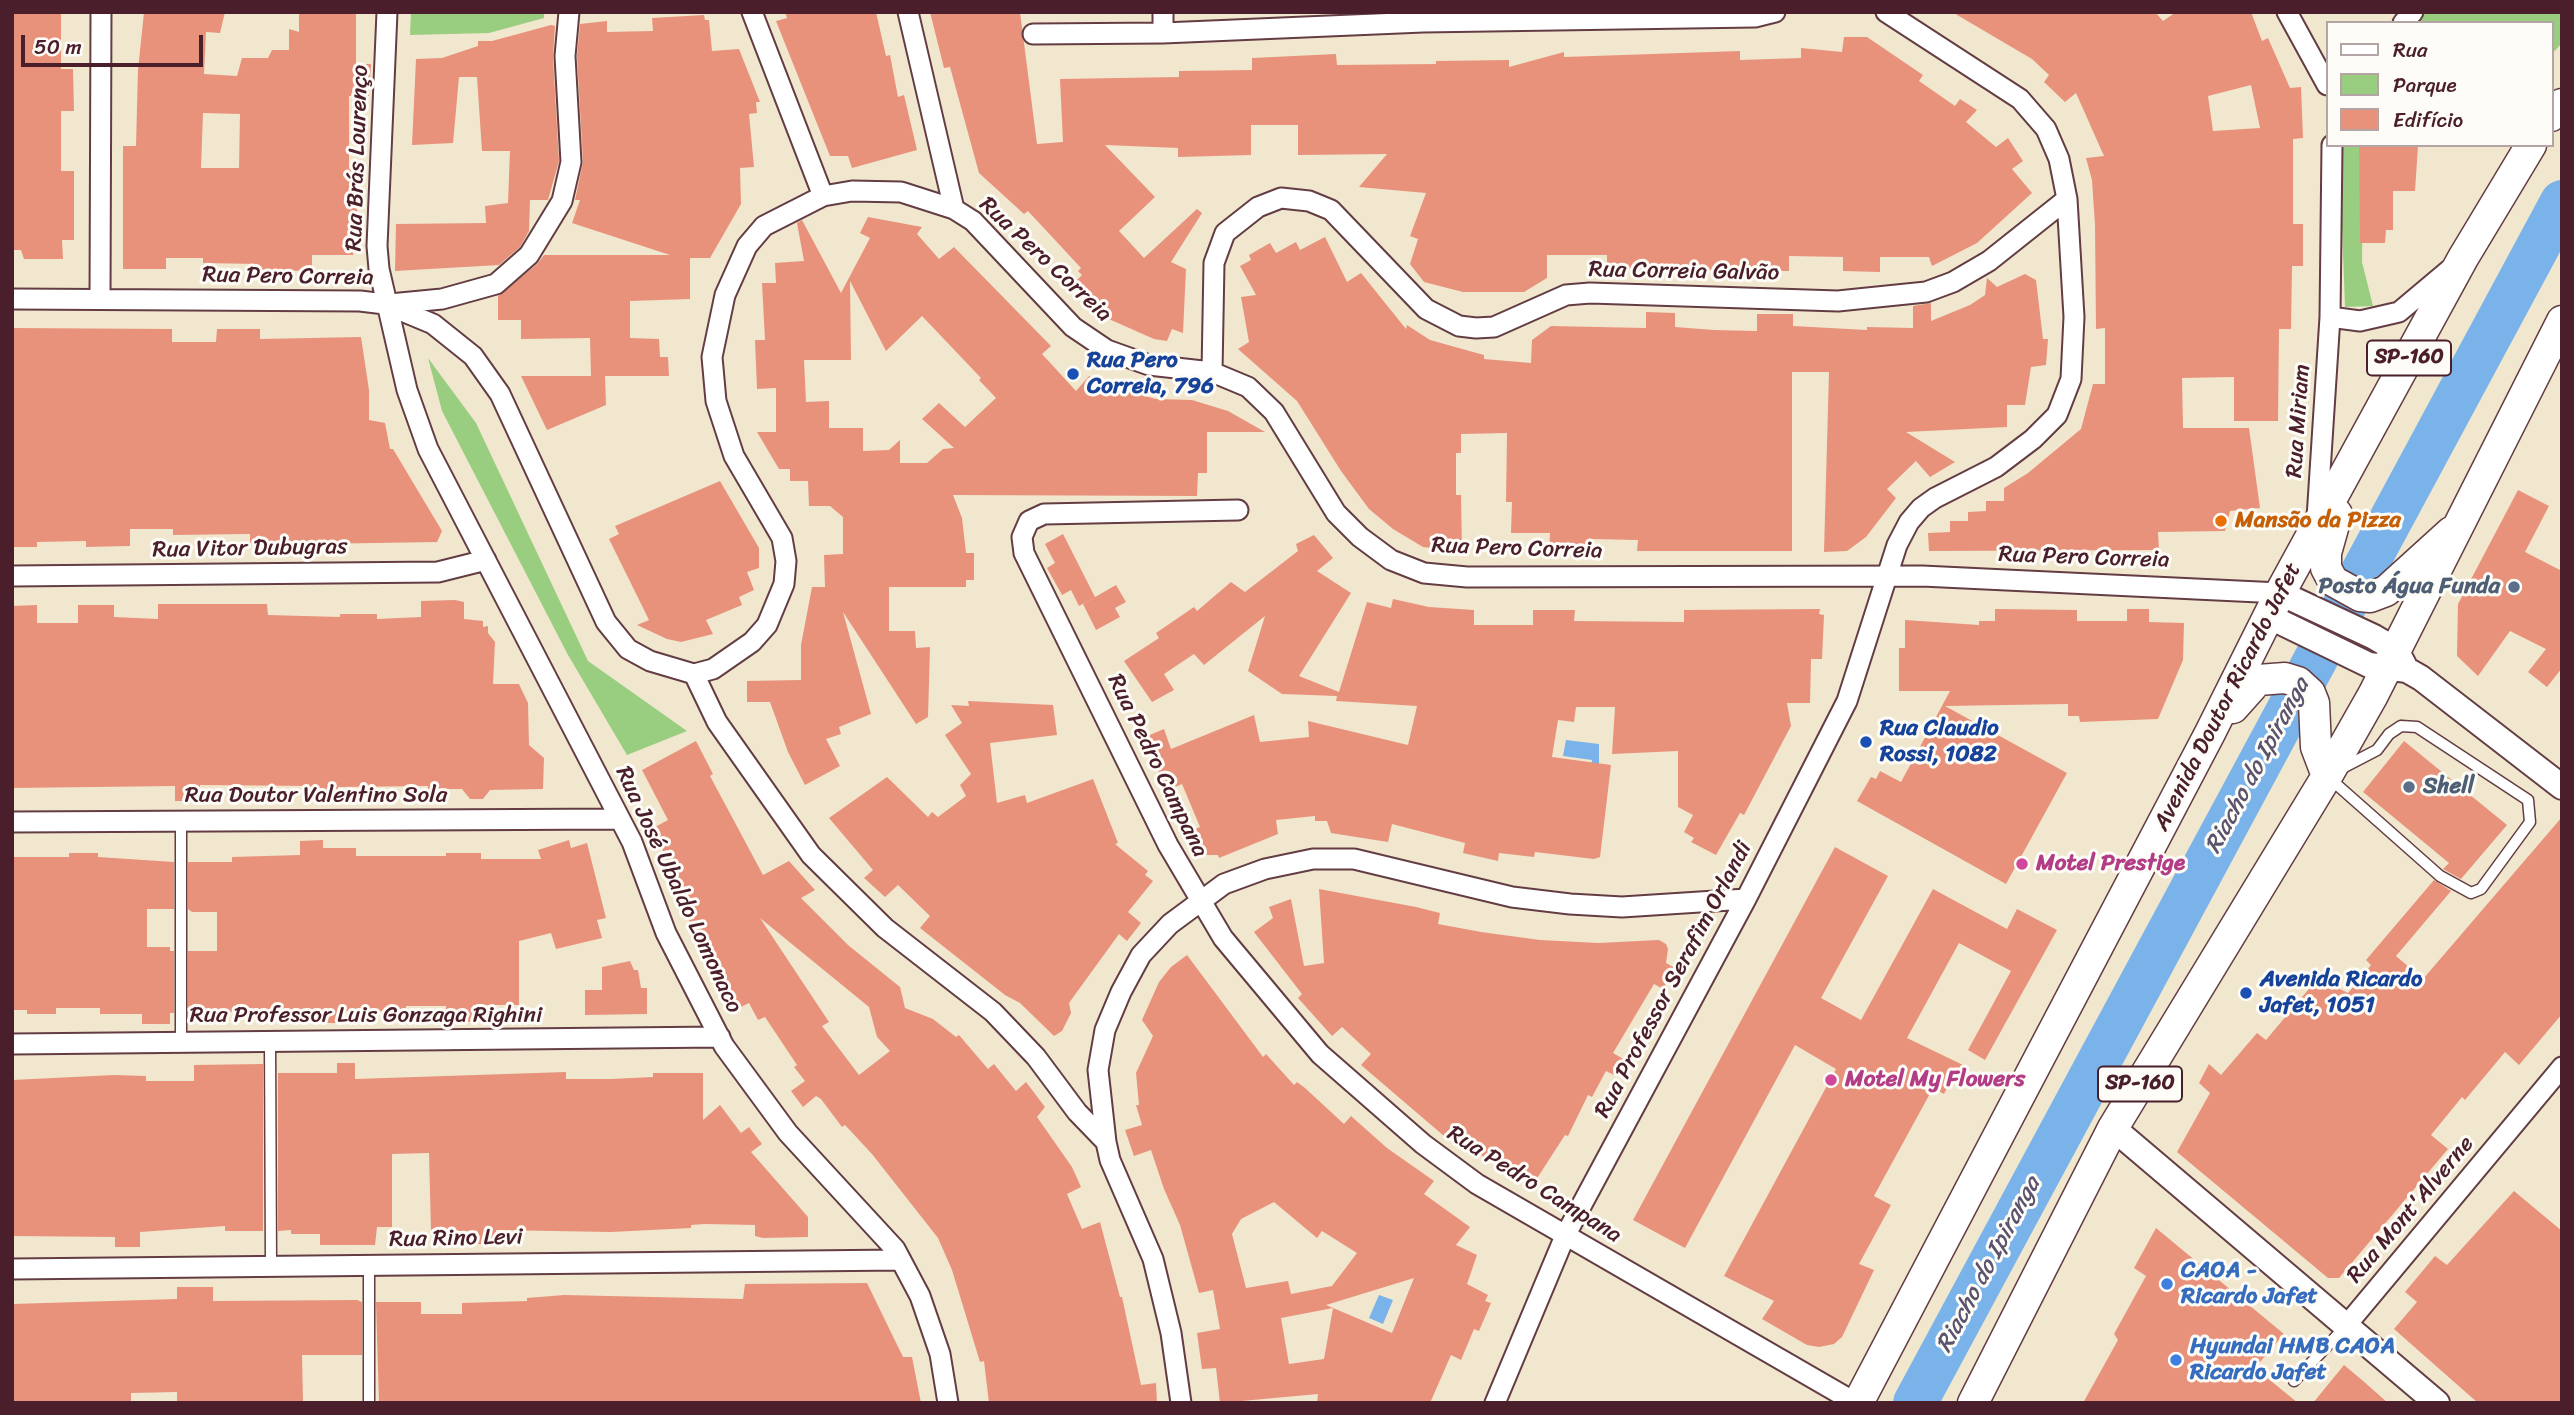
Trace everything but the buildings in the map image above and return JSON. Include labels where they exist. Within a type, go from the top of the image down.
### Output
[{"type":"main road","points":[[2463,258],[2530,147]]},
{"type":"main road","name":"Avenida Doutor Ricardo Jafet","points":[[1857,1403],[2210,733],[2278,607],[2321,541],[2356,457],[2463,258]]},
{"type":"main road","name":"SP-160","points":[[1973,1403],[2113,1128],[2327,776],[2387,658],[2462,521],[2562,321]]},
{"type":"main road","points":[[2321,541],[2326,568],[2333,581],[2345,591],[2370,597],[2394,584],[2462,521]]},
{"type":"main road","points":[[2210,733],[2258,680],[2285,677],[2298,682],[2310,693],[2316,747],[2327,776]]},
{"type":"street","points":[[100,299],[101,12]]},
{"type":"street","name":"Rua Brás Lourenço","points":[[387,12],[377,246],[385,304],[407,390],[424,439],[486,560]]},
{"type":"street","points":[[385,304],[442,299],[496,284],[529,255],[562,201],[569,179],[565,55],[569,12]]},
{"type":"street","points":[[752,12],[822,196]]},
{"type":"street","points":[[908,12],[954,209]]},
{"type":"street","points":[[1163,12],[1163,33]]},
{"type":"street","points":[[1033,34],[1163,33],[1423,17],[1755,17],[1775,12]]},
{"type":"street","name":"Rua Professor Serafim Orlandi","points":[[1495,1403],[1565,1236],[1746,899],[1847,701],[1897,545],[1921,508],[1996,467],[2034,439],[2057,415],[2071,379],[2074,317],[2067,199],[2059,159],[2046,129],[2020,99],[1886,12]]},
{"type":"street","points":[[2287,12],[2326,83]]},
{"type":"street","name":"Rua Miriam","points":[[2321,541],[2330,317],[2332,147]]},
{"type":"street","name":"Rua Pero Correia","points":[[12,299],[360,301],[385,304],[433,324],[472,356],[500,394],[606,622],[628,649],[650,661],[694,674],[713,669],[752,642],[767,625],[784,584],[786,561],[782,538],[734,456],[716,401],[712,357],[718,320],[747,246],[764,226],[822,196],[852,191],[901,192],[954,209],[991,237],[1073,327],[1107,350],[1149,365],[1212,372],[1248,387],[1274,412],[1336,513],[1360,537],[1391,560],[1424,573],[1467,577],[1888,576],[2175,586],[2231,591],[2278,607]]},
{"type":"street","name":"Rua Correia Galvão","points":[[1212,372],[1214,263],[1225,233],[1258,207],[1281,198],[1309,201],[1331,210],[1426,309],[1459,326],[1476,328],[1494,327],[1566,295],[1578,293],[1838,301],[1926,292],[1953,282],[1989,261],[2067,199]]},
{"type":"street","points":[[2330,317],[2360,321],[2399,312],[2463,258]]},
{"type":"street","name":"Rua Pedro Campana","points":[[1238,510],[1044,514],[1029,522],[1021,537],[1024,553],[1168,845],[1199,902],[1272,1001],[1320,1054],[1423,1144],[1477,1184],[1857,1403]]},
{"type":"street","name":"Rua Vitor Dubugras","points":[[12,576],[438,572],[486,560]]},
{"type":"street","name":"Rua José Ubaldo Lomonaco","points":[[486,560],[632,842],[666,933],[720,1037],[788,1133],[855,1202],[895,1249],[920,1296],[940,1354],[947,1403]]},
{"type":"street","points":[[2278,607],[2387,658],[2421,677],[2562,787]]},
{"type":"street","points":[[694,674],[718,722],[811,855],[885,928],[993,1012],[1036,1057],[1077,1112],[1106,1142]]},
{"type":"street","name":"Rua Doutor Valentino Sola","points":[[12,822],[620,819]]},
{"type":"street","points":[[1181,1403],[1171,1333],[1153,1259],[1110,1160],[1098,1070],[1105,1030],[1141,955],[1170,924],[1224,884],[1265,869],[1313,859],[1354,859],[1512,897],[1570,904],[1622,907],[1746,899]]},
{"type":"street","name":"Rua Professor Luis Gonzaga Righini","points":[[12,1044],[720,1037]]},
{"type":"street","name":"Rua Mont'Alverne","points":[[2345,1327],[2562,1067]]},
{"type":"street","points":[[2113,1128],[2437,1403]]},
{"type":"street","name":"Rua Rino Levi","points":[[12,1269],[901,1260]]},
{"type":"lane","points":[[2401,726],[2417,727],[2528,800],[2530,822],[2481,889],[2471,893],[2440,876],[2327,776],[2377,750],[2389,734],[2401,726]]},
{"type":"lane","points":[[181,821],[181,1042]]},
{"type":"lane","points":[[270,1041],[271,1265]]},
{"type":"lane","points":[[369,1264],[369,1403]]},
{"type":"lane","name":"Rua Mont'Alverne","points":[[2294,1381],[2345,1327]]},
{"type":"green space","points":[[411,12],[544,12],[544,18],[489,33],[410,35]]},
{"type":"green space","points":[[2426,12],[2562,12],[2562,43],[2553,53],[2553,21],[2417,21]]},
{"type":"green space","points":[[2339,147],[2363,147],[2362,262],[2373,306],[2345,307]]},
{"type":"green space","points":[[428,358],[476,423],[588,661],[687,731],[627,755],[568,655],[442,411]]},
{"type":"water","points":[[1566,740],[1599,744],[1599,768],[1591,768],[1592,760],[1563,756]]},
{"type":"water","points":[[1379,1295],[1393,1300],[1383,1324],[1369,1318]]},
{"type":"waterway","name":"Riacho do Ipiranga","points":[[1915,1403],[2562,202]]},
{"type":"place","name":"Rua Pero Correia, 796","points":[[1073,374]]},
{"type":"place","name":"Mansão da Pizza","points":[[2221,521]]},
{"type":"place","name":"Posto Água Funda","points":[[2514,587]]},
{"type":"place","name":"Rua Claudio Rossi, 1082","points":[[1866,742]]},
{"type":"place","name":"Shell","points":[[2409,787]]},
{"type":"place","name":"Motel Prestige","points":[[2022,864]]},
{"type":"place","name":"Avenida Ricardo Jafet, 1051","points":[[2246,993]]},
{"type":"place","name":"Motel My Flowers","points":[[1831,1080]]},
{"type":"place","name":"CAOA - Ricardo Jafet","points":[[2167,1284]]},
{"type":"place","name":"Hyundai HMB CAOA Ricardo Jafet","points":[[2176,1360]]}]
